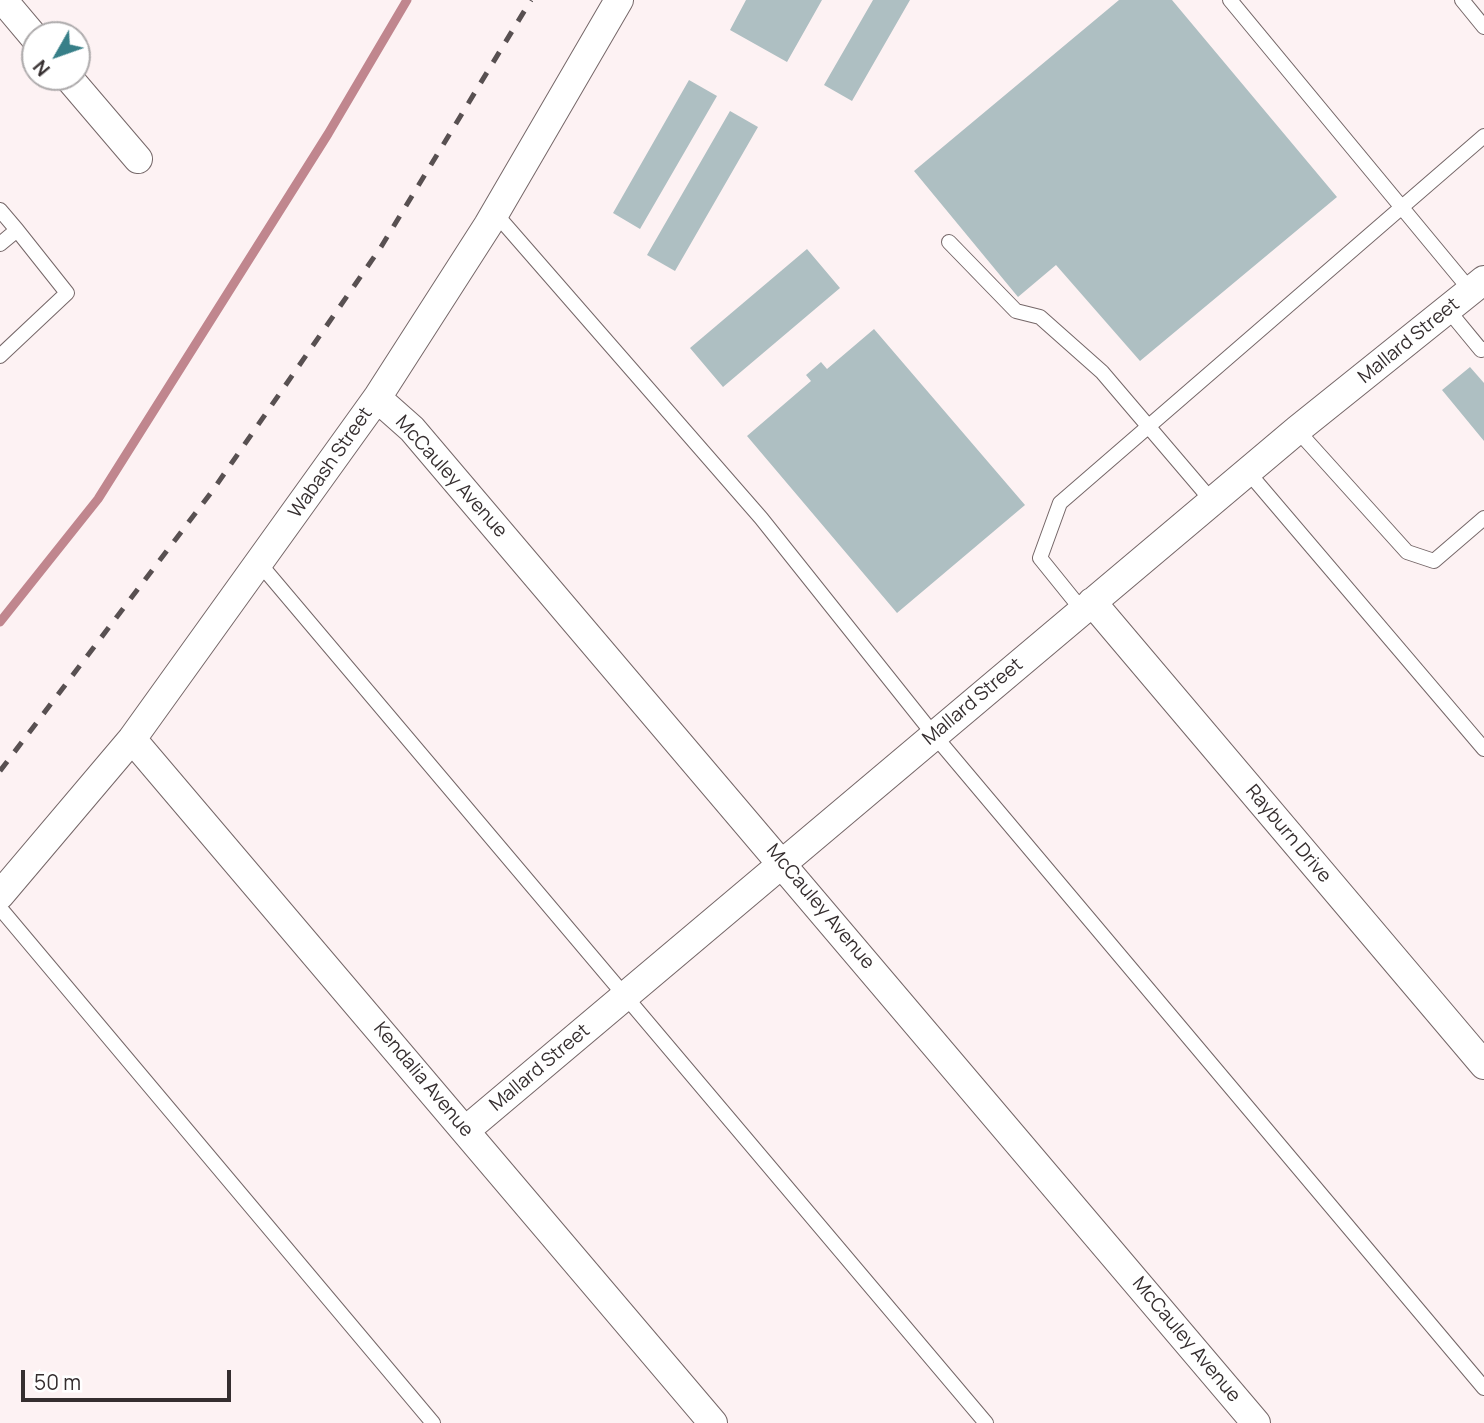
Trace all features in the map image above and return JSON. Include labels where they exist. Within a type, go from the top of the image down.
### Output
[{"type":"street","points":[[3,0],[21,21]]},
{"type":"street","name":"Wabash Street","points":[[0,895],[132,739],[377,398],[495,213],[619,0]]},
{"type":"street","points":[[80,91],[138,159]]},
{"type":"street","name":"Mallard Street","points":[[466,1130],[1297,430],[1478,285]]},
{"type":"street","name":"McCauley Avenue","points":[[377,398],[412,429],[1256,1423]]},
{"type":"street","name":"Rayburn Drive","points":[[1087,606],[1484,1065]]},
{"type":"street","name":"Kendalia Avenue","points":[[132,739],[713,1423]]},
{"type":"lane","points":[[1230,0],[1401,206],[1478,285]]},
{"type":"lane","points":[[1462,0],[1484,27]]},
{"type":"lane","points":[[1087,606],[1040,558],[1060,503],[1484,136]]},
{"type":"lane","points":[[0,210],[67,293],[0,356]]},
{"type":"lane","points":[[495,213],[761,518],[934,735],[1484,1388]]},
{"type":"lane","points":[[0,244],[17,230]]},
{"type":"lane","points":[[948,242],[1016,311],[1040,317],[1102,372],[1212,501]]},
{"type":"lane","points":[[1448,310],[1481,350],[1484,349]]},
{"type":"lane","points":[[1297,430],[1407,552],[1434,561],[1484,518]]},
{"type":"lane","points":[[1248,472],[1484,749]]},
{"type":"lane","points":[[260,564],[986,1423]]},
{"type":"lane","points":[[0,908],[433,1423]]},
{"type":"building","points":[[746,0],[822,0],[787,62],[730,30]]},
{"type":"building","points":[[873,0],[910,0],[852,101],[824,85]]},
{"type":"building","points":[[1119,0],[1172,0],[1337,197],[1140,361],[1056,265],[1018,297],[914,171]]},
{"type":"building","points":[[689,80],[717,96],[640,229],[613,213]]},
{"type":"building","points":[[730,111],[758,127],[675,271],[647,255]]},
{"type":"building","points":[[807,249],[840,288],[723,387],[690,348]]},
{"type":"building","points":[[874,329],[1025,505],[897,613],[747,436],[811,381],[806,375],[821,362],[827,369]]},
{"type":"building","points":[[1470,367],[1484,383],[1484,441],[1442,390]]},
{"type":"waterway","points":[[0,622],[98,499],[328,134],[407,0]]},
{"type":"railway","points":[[0,771],[213,490],[381,247],[531,0]]}]
